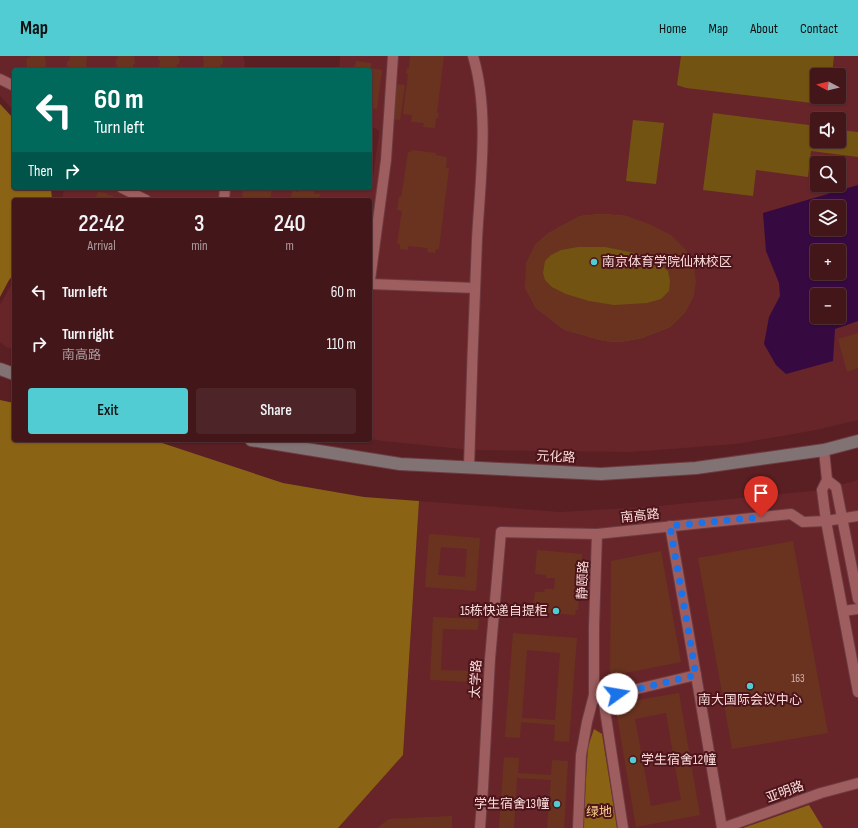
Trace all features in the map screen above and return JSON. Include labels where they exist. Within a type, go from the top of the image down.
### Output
[{"type":"street","points":[[372,265],[386,160],[393,56]]},
{"type":"street","points":[[469,467],[482,132],[480,86],[473,56]]},
{"type":"street","points":[[0,79],[12,85]]},
{"type":"street","points":[[126,190],[142,198]]},
{"type":"street","points":[[372,284],[475,288]]},
{"type":"street","points":[[0,369],[12,373]]},
{"type":"street","name":"元化路","points":[[263,442],[400,464],[601,474],[696,468],[824,450],[858,441]]},
{"type":"street","points":[[824,450],[827,480],[822,490],[826,521],[858,692]]},
{"type":"street","points":[[827,480],[836,487],[858,599]]},
{"type":"street","name":"南高路","points":[[501,532],[597,534],[791,514],[803,522],[826,521]]},
{"type":"street","points":[[826,521],[858,516]]},
{"type":"street","points":[[670,526],[722,828]]},
{"type":"street","name":"太学路","points":[[480,828],[484,788],[490,659],[501,532]]},
{"type":"street","name":"静颐路","points":[[597,534],[594,627],[598,696]]},
{"type":"street","points":[[843,611],[858,609]]},
{"type":"street","points":[[598,696],[696,675]]},
{"type":"street","points":[[578,828],[582,756],[587,722],[598,696]]},
{"type":"street","points":[[598,696],[623,828]]},
{"type":"street","name":"亚明路","points":[[722,828],[820,793],[858,784]]},
{"type":"shaded area","points":[[0,56],[243,56],[245,63],[244,68],[12,68],[12,109],[0,96]]},
{"type":"shaded area","name":"南京体育学院仙林校区","points":[[340,56],[858,56],[858,420],[816,430],[736,444],[631,452],[471,450],[372,439],[372,198],[62,198],[64,190],[372,190],[379,131],[372,127],[372,68],[339,68]]},
{"type":"shaded area","points":[[681,56],[834,56],[833,68],[810,68],[810,103],[686,88],[677,85]]},
{"type":"shaded area","points":[[713,113],[810,125],[810,148],[846,148],[846,131],[858,132],[858,157],[811,151],[808,177],[756,170],[753,196],[703,190]]},
{"type":"shaded area","points":[[633,120],[664,123],[656,184],[626,181]]},
{"type":"shaded area","points":[[858,185],[858,321],[835,329],[833,361],[786,374],[776,365],[764,344],[769,317],[780,296],[779,283],[766,251],[763,213],[834,192],[846,192],[846,189]]},
{"type":"shaded area","points":[[602,214],[627,216],[694,295],[685,312],[670,327],[642,338],[620,342],[604,341],[565,330],[536,308],[525,287],[535,245],[549,233],[580,216]]},
{"type":"shaded area","points":[[12,284],[12,348],[6,347],[0,342],[0,305]]},
{"type":"shaded area","points":[[858,480],[858,828],[338,828],[403,755],[419,501],[560,512],[647,507],[822,490]]},
{"type":"green space","points":[[0,104],[12,117],[12,190],[51,190],[52,198],[12,198],[12,276],[0,297]]},
{"type":"green space","points":[[0,400],[12,403],[12,442],[159,442],[283,483],[364,497],[419,501],[403,755],[338,828],[0,828]]},
{"type":"green space","name":"绿地","points":[[594,729],[602,734],[617,828],[583,828],[588,747]]},
{"type":"green space","points":[[809,805],[823,828],[743,828]]},
{"type":"building","points":[[30,56],[45,56],[46,66],[44,68],[27,68],[26,63],[27,58]]},
{"type":"building","points":[[70,56],[87,56],[86,68],[70,68],[67,66],[67,61],[69,61]]},
{"type":"building","points":[[134,56],[135,64],[133,64],[133,68],[116,68],[117,57]]},
{"type":"building","points":[[159,56],[178,56],[178,58],[180,58],[176,68],[159,68],[160,60],[158,60]]},
{"type":"building","points":[[203,56],[222,56],[221,58],[223,58],[223,64],[221,64],[220,68],[203,68]]},
{"type":"building","points":[[410,56],[444,56],[437,113],[439,113],[438,118],[436,118],[435,128],[423,127],[424,123],[411,122],[412,115],[403,114],[408,74],[406,73],[407,68],[409,68]]},
{"type":"building","points":[[356,61],[371,63],[371,68],[354,68]]},
{"type":"building","points":[[372,68],[382,70],[377,109],[372,108]]},
{"type":"building","points":[[396,84],[405,85],[400,120],[392,119]]},
{"type":"building","points":[[412,150],[436,153],[436,155],[447,157],[446,168],[449,168],[439,249],[436,249],[435,253],[427,252],[428,248],[408,246],[408,250],[400,249],[400,244],[397,244],[402,211],[397,210],[399,197],[401,197],[408,152],[411,152]]},
{"type":"building","points":[[243,190],[272,190],[270,198],[242,198]]},
{"type":"building","points":[[292,190],[298,192],[298,190],[315,190],[314,194],[320,194],[319,198],[291,198]]},
{"type":"building","points":[[98,192],[107,193],[107,195],[113,196],[113,198],[96,198]]},
{"type":"building","points":[[602,214],[627,216],[649,224],[671,235],[685,249],[694,265],[696,282],[694,295],[685,312],[670,327],[642,338],[620,342],[604,341],[565,330],[536,308],[525,287],[526,263],[535,245],[549,233],[580,216]],"holes":[[[578,247],[605,247],[635,253],[658,263],[668,271],[670,281],[669,291],[661,299],[647,303],[614,305],[589,301],[566,294],[552,287],[545,280],[543,273],[545,261],[551,255],[561,250]]]},
{"type":"building","points":[[858,333],[858,368],[847,372],[838,339]]},
{"type":"building","points":[[429,534],[480,538],[476,591],[425,587]],"holes":[[[441,547],[467,549],[465,577],[438,575]]]},
{"type":"building","name":"南大国际会议中心","points":[[793,541],[828,733],[732,749],[698,558]]},
{"type":"building","points":[[537,550],[582,554],[578,610],[576,610],[575,615],[536,612],[536,607],[533,606],[535,592],[544,592],[545,589],[554,589],[555,578],[546,578],[546,575],[535,574]]},
{"type":"building","points":[[661,551],[681,662],[610,676],[611,561]]},
{"type":"building","points":[[433,617],[479,619],[478,630],[443,629],[441,670],[473,671],[473,682],[430,680]]},
{"type":"building","points":[[513,633],[577,638],[569,742],[554,741],[555,725],[521,722],[520,738],[505,737]],"holes":[[[527,650],[560,653],[555,720],[522,718]]]},
{"type":"building","name":"学生宿舍12幢","points":[[679,693],[700,815],[636,827],[615,704]],"holes":[[[666,713],[681,800],[651,806],[635,719]]]},
{"type":"building","name":"学生宿舍13幢","points":[[504,757],[519,758],[518,773],[551,775],[552,760],[568,761],[564,828],[547,828],[551,780],[517,778],[514,828],[499,828]]},
{"type":"building","points":[[452,816],[452,828],[377,828],[389,819]]},
{"type":"place","name":"南京体育学院仙林校区","points":[[594,262]]},
{"type":"place","name":"15栋快递自提柜","points":[[556,611]]},
{"type":"place","name":"南大国际会议中心","points":[[750,686]]},
{"type":"place","name":"学生宿舍12幢","points":[[633,760]]},
{"type":"place","name":"学生宿舍13幢","points":[[557,804]]},
{"type":"route","points":[[617,694],[696,675],[670,526],[761,517]]}]
